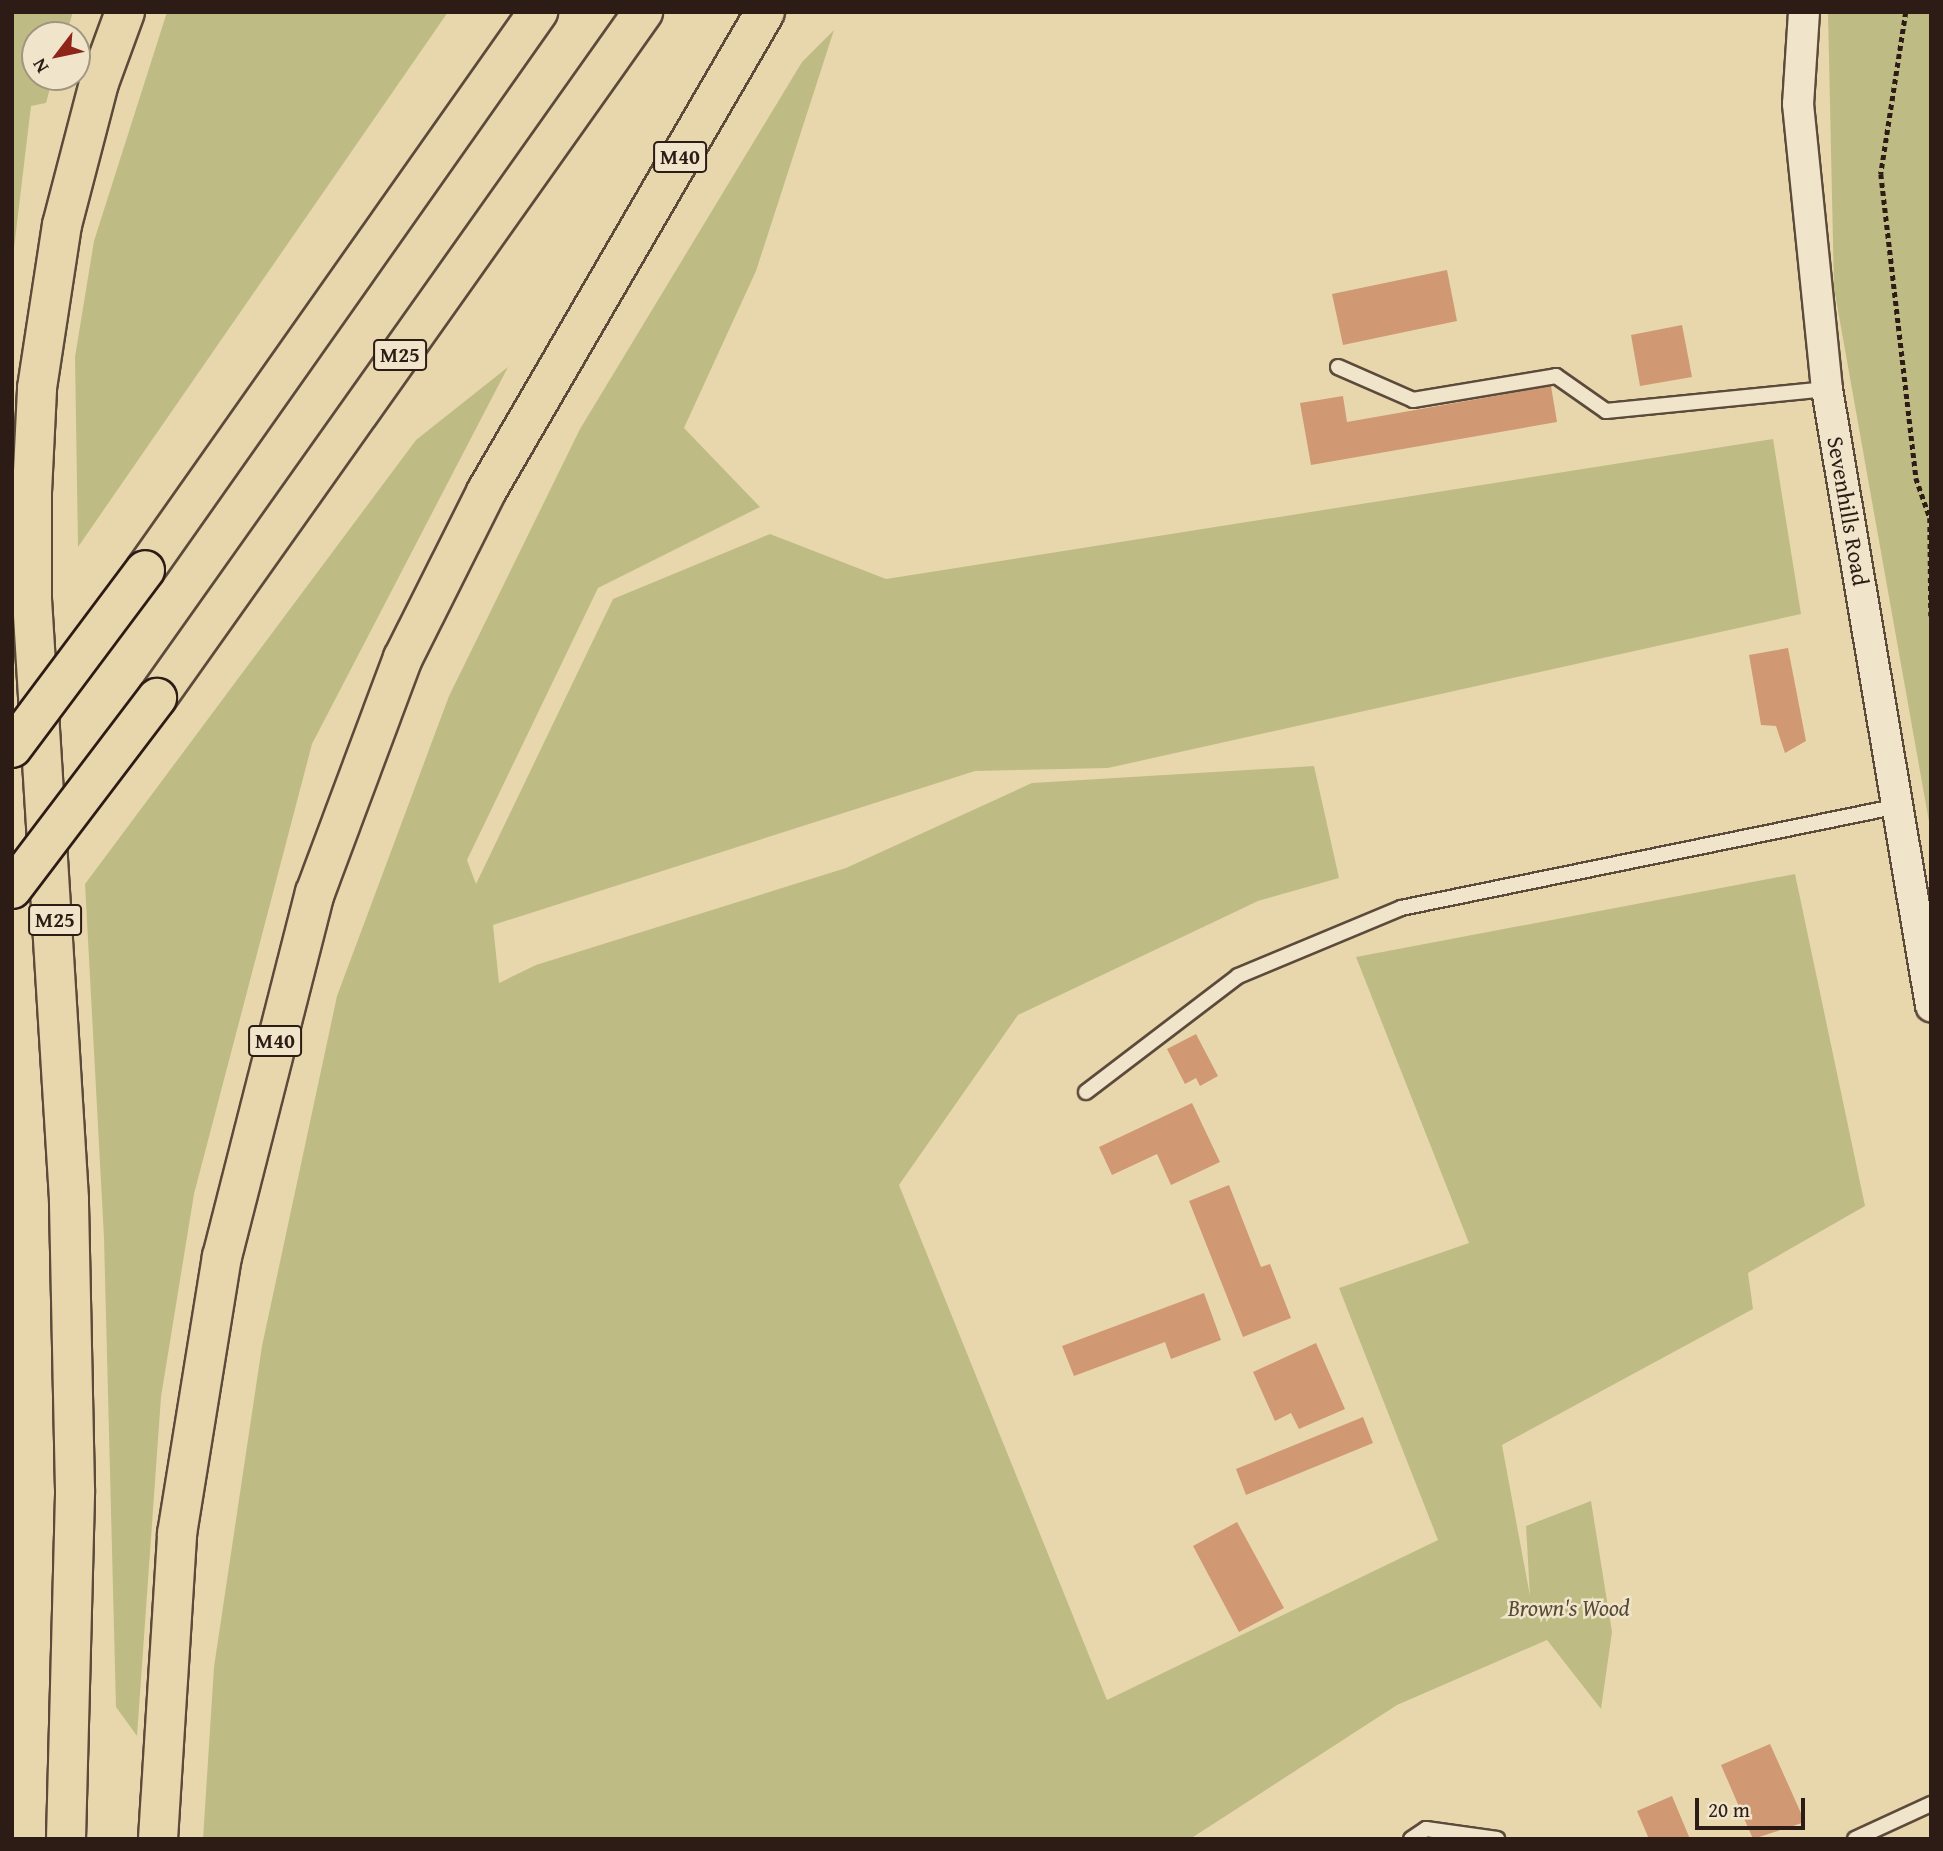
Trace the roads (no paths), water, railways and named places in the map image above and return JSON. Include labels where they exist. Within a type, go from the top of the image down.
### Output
[{"type":"highway","name":"M25","points":[[66,1839],[75,1490],[70,1227],[32,599],[32,479],[37,388],[62,225],[99,83],[125,12]]},
{"type":"highway","points":[[12,748],[145,570],[538,12]]},
{"type":"highway","name":"M25","points":[[12,889],[157,698],[643,12]]},
{"type":"highway","name":"M40","points":[[158,1839],[177,1534],[214,1306],[253,1118],[315,893],[403,658],[486,492],[765,12]]},
{"type":"street","name":"Sevenhills Road","points":[[1804,12],[1798,104],[1827,389],[1900,806],[1931,1006]]},
{"type":"lane","points":[[1338,367],[1413,400],[1556,376],[1606,411],[1827,389]]},
{"type":"lane","points":[[1086,1092],[1238,976],[1401,908],[1900,806]]},
{"type":"lane","points":[[1854,1839],[1931,1804]]},
{"type":"lane","points":[[1411,1839],[1426,1829],[1497,1839]]},
{"type":"park label","name":"Brown's Wood","points":[[1569,1608]]}]
